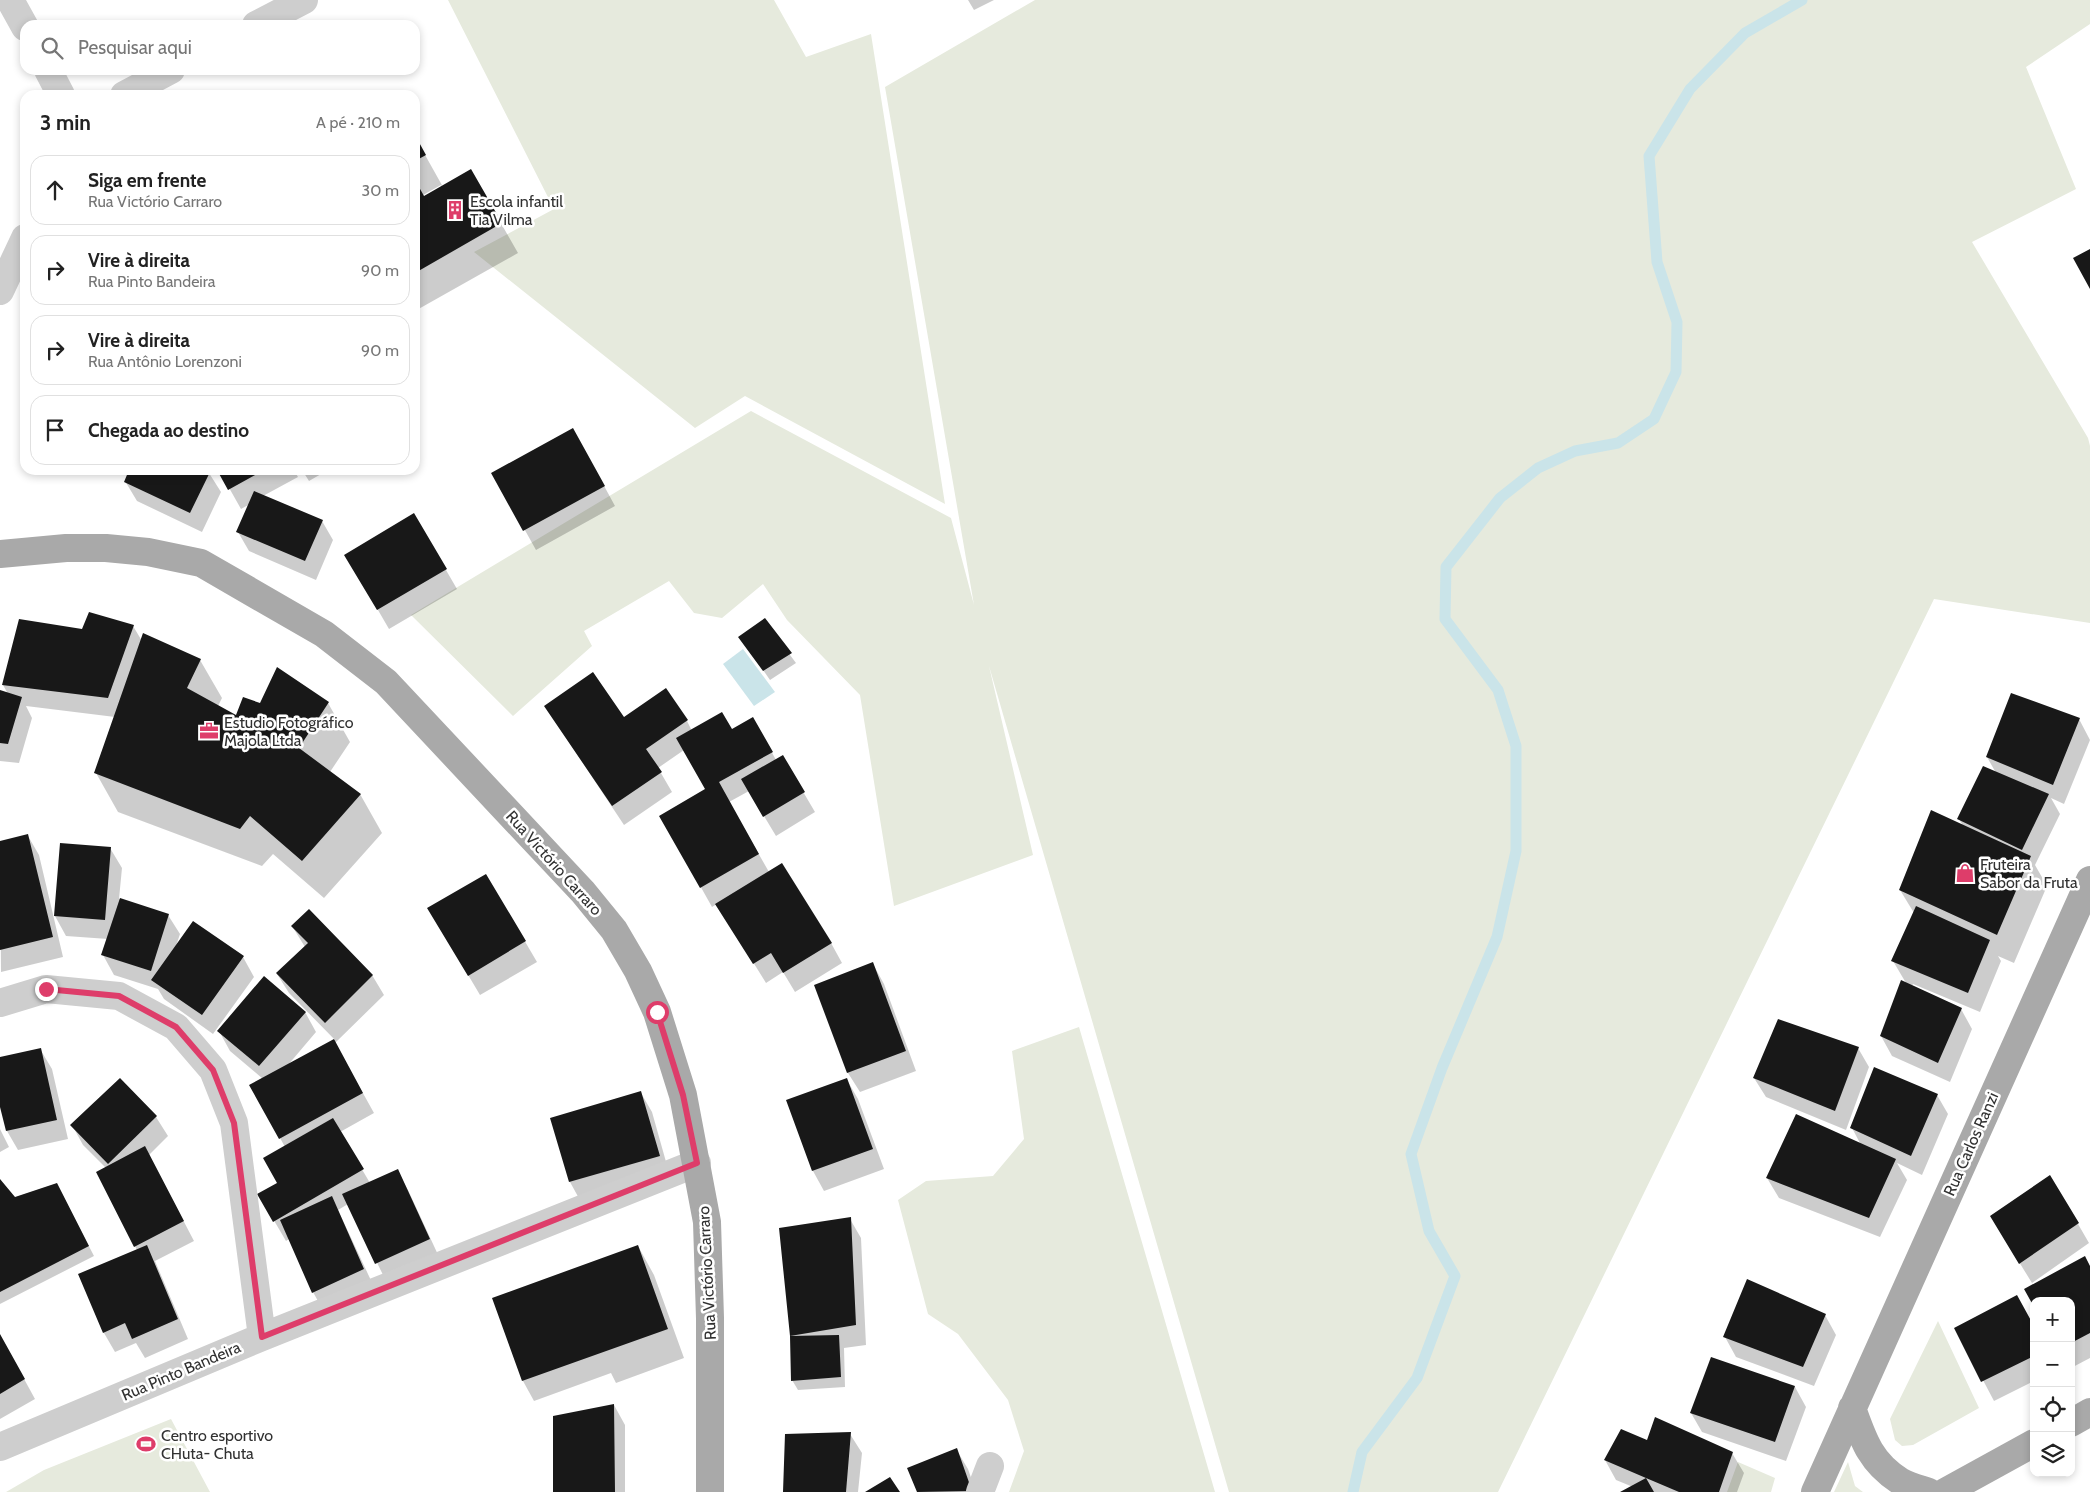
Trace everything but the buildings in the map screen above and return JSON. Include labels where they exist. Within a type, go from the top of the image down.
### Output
[{"type":"main road","name":"Rua Victório Carraro","points":[[0,554],[66,548],[106,548],[148,552],[201,563],[324,634],[386,682],[583,892],[614,930],[638,971],[657,1012],[683,1095],[697,1163],[707,1222],[710,1318],[710,1492]]},
{"type":"main road","name":"Rua Carlos Ranzi","points":[[1815,1492],[2090,880]]},
{"type":"main road","points":[[1852,1408],[1866,1446],[1882,1466],[1901,1482],[1929,1492]]},
{"type":"main road","points":[[2075,1421],[2090,1412]]},
{"type":"main road","points":[[1945,1492],[2030,1445]]},
{"type":"street","points":[[10,0],[21,20]]},
{"type":"street","points":[[266,20],[304,0]]},
{"type":"street","points":[[51,75],[58,90]]},
{"type":"street","points":[[133,90],[162,75]]},
{"type":"street","points":[[0,291],[20,249]]},
{"type":"street","points":[[0,1003],[46,989],[119,996],[176,1027],[213,1070],[234,1123],[262,1337]]},
{"type":"street","name":"Rua Pinto Bandeira","points":[[0,1447],[262,1337],[697,1163]]},
{"type":"street","points":[[980,1492],[990,1466]]},
{"type":"shaded area","points":[[448,0],[774,0],[806,57],[871,34],[945,504],[745,396],[695,428],[474,252],[554,209]]},
{"type":"shaded area","points":[[1035,0],[2090,0],[2090,24],[2026,67],[2076,189],[1972,242],[2088,438],[2090,446],[2090,623],[1934,599],[1498,1492],[1229,1492],[989,666],[1033,855],[894,906],[860,695],[787,620],[763,584],[722,618],[694,613],[669,581],[584,631],[592,646],[513,716],[411,615],[751,411],[951,518],[974,605],[885,87]]},
{"type":"shaded area","points":[[1079,1027],[1215,1492],[1009,1492],[1024,1451],[1008,1400],[958,1334],[928,1314],[898,1200],[926,1181],[993,1176],[1024,1139],[1012,1051]]},
{"type":"shaded area","points":[[1938,1321],[1979,1408],[1913,1445],[1902,1446],[1895,1440],[1890,1419]]},
{"type":"shaded area","name":"Centro esportivo CHuta- Chuta","points":[[171,1419],[210,1492],[6,1492],[44,1470]]},
{"type":"shaded area","points":[[1738,1462],[1775,1478],[1771,1492],[1727,1492]]},
{"type":"shaded area","points":[[1848,1462],[1855,1486],[1863,1492],[1834,1492]]},
{"type":"water","points":[[743,649],[775,692],[754,706],[723,664]]},
{"type":"waterway","points":[[1353,1492],[1362,1452],[1417,1378],[1455,1276],[1429,1231],[1411,1154],[1442,1068],[1497,937],[1516,851],[1516,746],[1498,690],[1445,619],[1446,567],[1500,498],[1538,468],[1575,451],[1618,443],[1654,419],[1676,372],[1677,322],[1657,262],[1649,156],[1690,89],[1745,33],[1802,0]]},
{"type":"place","name":"Escola infantil Tia Vilma","points":[[455,210]]},
{"type":"place","name":"Estudio Fotográfico Majola Ltda","points":[[209,731]]},
{"type":"place","name":"Fruteira Sabor da Fruta","points":[[1965,873]]},
{"type":"place","name":"Centro esportivo CHuta- Chuta","points":[[146,1444]]},
{"type":"route","points":[[46,989],[119,996],[176,1027],[213,1070],[234,1123],[262,1337],[697,1163],[683,1095],[657,1012]]}]
